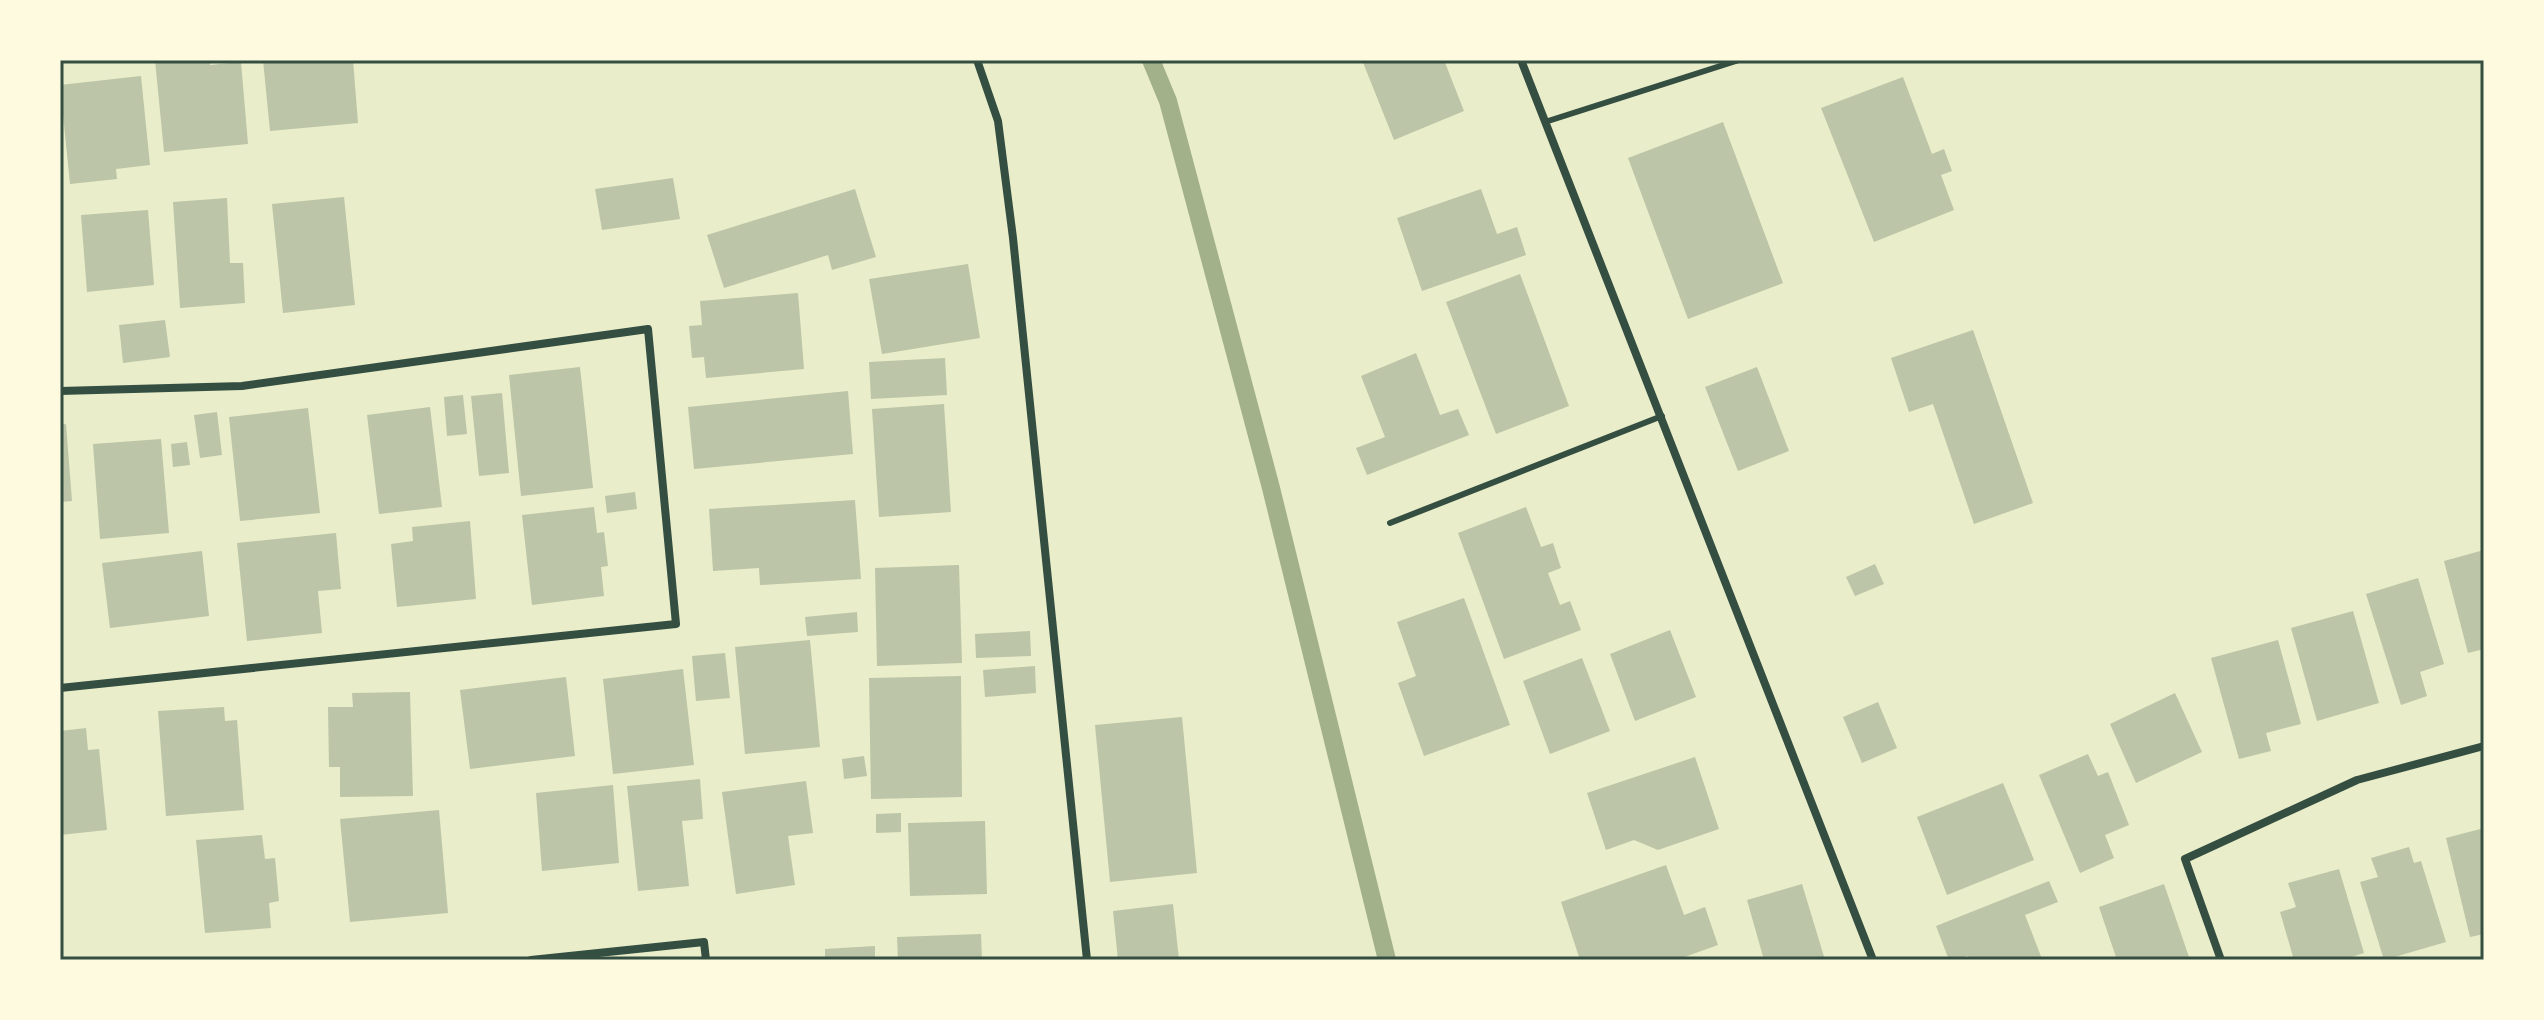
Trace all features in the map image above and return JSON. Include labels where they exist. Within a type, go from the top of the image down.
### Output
[{"type":"street","points":[[977,60],[998,121],[1013,238],[1087,960]]},
{"type":"street","points":[[1521,60],[1873,960]]},
{"type":"street","points":[[60,391],[242,386],[648,329],[676,624],[60,688]]},
{"type":"street","points":[[2221,960],[2185,859],[2357,780],[2484,746]]},
{"type":"street","points":[[531,960],[704,942],[706,960]]},
{"type":"lane","points":[[1545,122],[1739,60]]},
{"type":"lane","points":[[1390,523],[1662,416]]},
{"type":"building","points":[[155,60],[210,60],[210,65],[241,62],[248,144],[164,152]]},
{"type":"building","points":[[263,60],[353,60],[358,123],[270,131]]},
{"type":"building","points":[[1362,60],[1444,60],[1464,111],[1394,140]]},
{"type":"building","points":[[141,76],[150,165],[116,169],[117,179],[70,184],[60,85]]},
{"type":"building","points":[[1903,77],[1932,154],[1944,149],[1952,171],[1941,175],[1954,210],[1874,242],[1821,108]]},
{"type":"building","points":[[1723,122],[1783,283],[1688,319],[1628,158]]},
{"type":"building","points":[[673,178],[680,219],[602,230],[595,189]]},
{"type":"building","points":[[855,189],[876,257],[832,270],[828,255],[724,288],[707,235]]},
{"type":"building","points":[[1481,189],[1497,234],[1517,227],[1526,255],[1422,291],[1397,218]]},
{"type":"building","points":[[344,197],[355,305],[283,313],[272,204]]},
{"type":"building","points":[[227,198],[230,263],[243,263],[245,303],[180,308],[173,202]]},
{"type":"building","points":[[148,210],[154,285],[87,292],[81,215]]},
{"type":"building","points":[[968,264],[980,338],[882,354],[869,279]]},
{"type":"building","points":[[1520,274],[1569,406],[1496,434],[1446,302]]},
{"type":"building","points":[[798,293],[804,369],[706,378],[704,357],[692,358],[689,326],[702,325],[700,301]]},
{"type":"building","points":[[165,320],[170,357],[123,363],[119,325]]},
{"type":"building","points":[[1973,330],[2033,503],[1974,524],[1933,404],[1909,412],[1891,358]]},
{"type":"building","points":[[1416,353],[1440,415],[1458,409],[1469,435],[1367,475],[1356,448],[1385,437],[1361,376]]},
{"type":"building","points":[[945,358],[947,395],[871,399],[869,362]]},
{"type":"building","points":[[580,367],[593,488],[521,496],[509,375]]},
{"type":"building","points":[[1757,367],[1789,451],[1738,471],[1705,387]]},
{"type":"building","points":[[848,391],[853,454],[694,469],[688,407]]},
{"type":"building","points":[[502,393],[509,473],[479,476],[471,396]]},
{"type":"building","points":[[463,395],[467,434],[447,436],[444,397]]},
{"type":"building","points":[[944,404],[951,512],[879,517],[872,409]]},
{"type":"building","points":[[430,407],[442,507],[379,514],[367,415]]},
{"type":"building","points":[[308,408],[320,513],[240,521],[229,417]]},
{"type":"building","points":[[217,412],[222,455],[200,458],[194,415]]},
{"type":"building","points":[[66,424],[72,501],[60,502],[60,425]]},
{"type":"building","points":[[161,439],[169,533],[100,539],[93,444]]},
{"type":"building","points":[[187,442],[190,465],[173,467],[171,444]]},
{"type":"building","points":[[635,492],[637,509],[607,513],[605,496]]},
{"type":"building","points":[[855,500],[861,579],[760,585],[759,568],[713,571],[709,509]]},
{"type":"building","points":[[594,507],[597,533],[604,532],[608,566],[601,567],[604,596],[532,605],[522,515]]},
{"type":"building","points":[[1526,507],[1541,547],[1553,543],[1561,568],[1548,573],[1560,605],[1570,601],[1581,630],[1504,659],[1458,533]]},
{"type":"building","points":[[470,521],[476,599],[397,607],[391,544],[413,541],[412,527]]},
{"type":"building","points":[[336,533],[341,589],[318,591],[322,633],[247,641],[237,543]]},
{"type":"building","points":[[2484,550],[2484,649],[2468,653],[2444,561]]},
{"type":"building","points":[[202,551],[209,616],[110,628],[102,563]]},
{"type":"building","points":[[1875,564],[1884,584],[1855,596],[1846,577]]},
{"type":"building","points":[[959,565],[962,663],[877,666],[875,568]]},
{"type":"building","points":[[2418,578],[2444,664],[2420,672],[2427,696],[2401,705],[2366,594]]},
{"type":"building","points":[[1464,598],[1510,725],[1424,756],[1398,683],[1416,676],[1397,622]]},
{"type":"building","points":[[2353,611],[2379,703],[2317,721],[2291,628]]},
{"type":"building","points":[[857,612],[858,632],[807,636],[805,617]]},
{"type":"building","points":[[1670,630],[1696,697],[1635,721],[1610,654]]},
{"type":"building","points":[[1030,631],[1031,656],[976,658],[975,634]]},
{"type":"building","points":[[810,640],[820,747],[745,754],[735,647]]},
{"type":"building","points":[[2278,640],[2301,724],[2266,733],[2271,751],[2239,759],[2211,658]]},
{"type":"building","points":[[725,653],[730,698],[696,701],[692,656]]},
{"type":"building","points":[[1582,658],[1610,731],[1550,754],[1523,681]]},
{"type":"building","points":[[1035,666],[1036,693],[985,697],[983,670]]},
{"type":"building","points":[[683,669],[694,765],[613,774],[603,679]]},
{"type":"building","points":[[961,676],[962,797],[871,799],[869,678]]},
{"type":"building","points":[[566,677],[575,756],[470,769],[460,690]]},
{"type":"building","points":[[410,692],[413,796],[340,797],[340,767],[329,767],[328,707],[353,707],[352,693]]},
{"type":"building","points":[[2175,693],[2202,752],[2136,783],[2110,724]]},
{"type":"building","points":[[1878,702],[1897,748],[1862,763],[1843,717]]},
{"type":"building","points":[[224,707],[225,721],[237,720],[244,810],[166,816],[158,711]]},
{"type":"building","points":[[1182,717],[1197,873],[1110,882],[1095,725]]},
{"type":"building","points":[[86,728],[88,750],[99,749],[107,830],[60,835],[60,731]]},
{"type":"building","points":[[2088,754],[2098,776],[2108,772],[2129,825],[2105,835],[2114,858],[2080,873],[2039,775]]},
{"type":"building","points":[[864,756],[867,776],[844,779],[842,759]]},
{"type":"building","points":[[1695,757],[1719,829],[1658,850],[1634,840],[1606,850],[1587,793]]},
{"type":"building","points":[[700,779],[703,819],[682,821],[689,886],[638,891],[627,786]]},
{"type":"building","points":[[806,781],[813,833],[788,836],[795,885],[736,894],[722,792]]},
{"type":"building","points":[[2003,783],[2034,860],[1947,895],[1917,817]]},
{"type":"building","points":[[613,785],[619,863],[542,871],[536,793]]},
{"type":"building","points":[[439,810],[448,913],[350,922],[340,819]]},
{"type":"building","points":[[901,813],[901,832],[876,833],[876,814]]},
{"type":"building","points":[[985,821],[987,894],[910,896],[908,823]]},
{"type":"building","points":[[2484,828],[2484,934],[2470,937],[2446,838]]},
{"type":"building","points":[[262,835],[265,859],[275,858],[279,901],[269,903],[271,928],[205,933],[196,840]]},
{"type":"building","points":[[2409,847],[2414,863],[2421,861],[2446,942],[2384,960],[2360,882],[2378,877],[2371,858]]},
{"type":"building","points":[[1666,865],[1684,915],[1705,907],[1718,945],[1676,960],[1580,960],[1561,902]]},
{"type":"building","points":[[2339,869],[2364,953],[2342,960],[2294,960],[2280,912],[2296,907],[2288,883]]},
{"type":"building","points":[[2049,881],[2058,902],[2025,915],[2042,959],[1970,960],[1968,956],[1949,960],[1936,926]]},
{"type":"building","points":[[1802,884],[1825,960],[1764,960],[1747,900]]},
{"type":"building","points":[[2164,884],[2190,960],[2117,960],[2099,907]]},
{"type":"building","points":[[1173,904],[1179,960],[1118,960],[1113,911]]},
{"type":"building","points":[[981,934],[982,960],[898,960],[897,937]]},
{"type":"building","points":[[875,946],[875,960],[825,960],[825,949]]},
{"type":"waterway","points":[[1151,60],[1168,101],[1271,488],[1387,960]]}]
